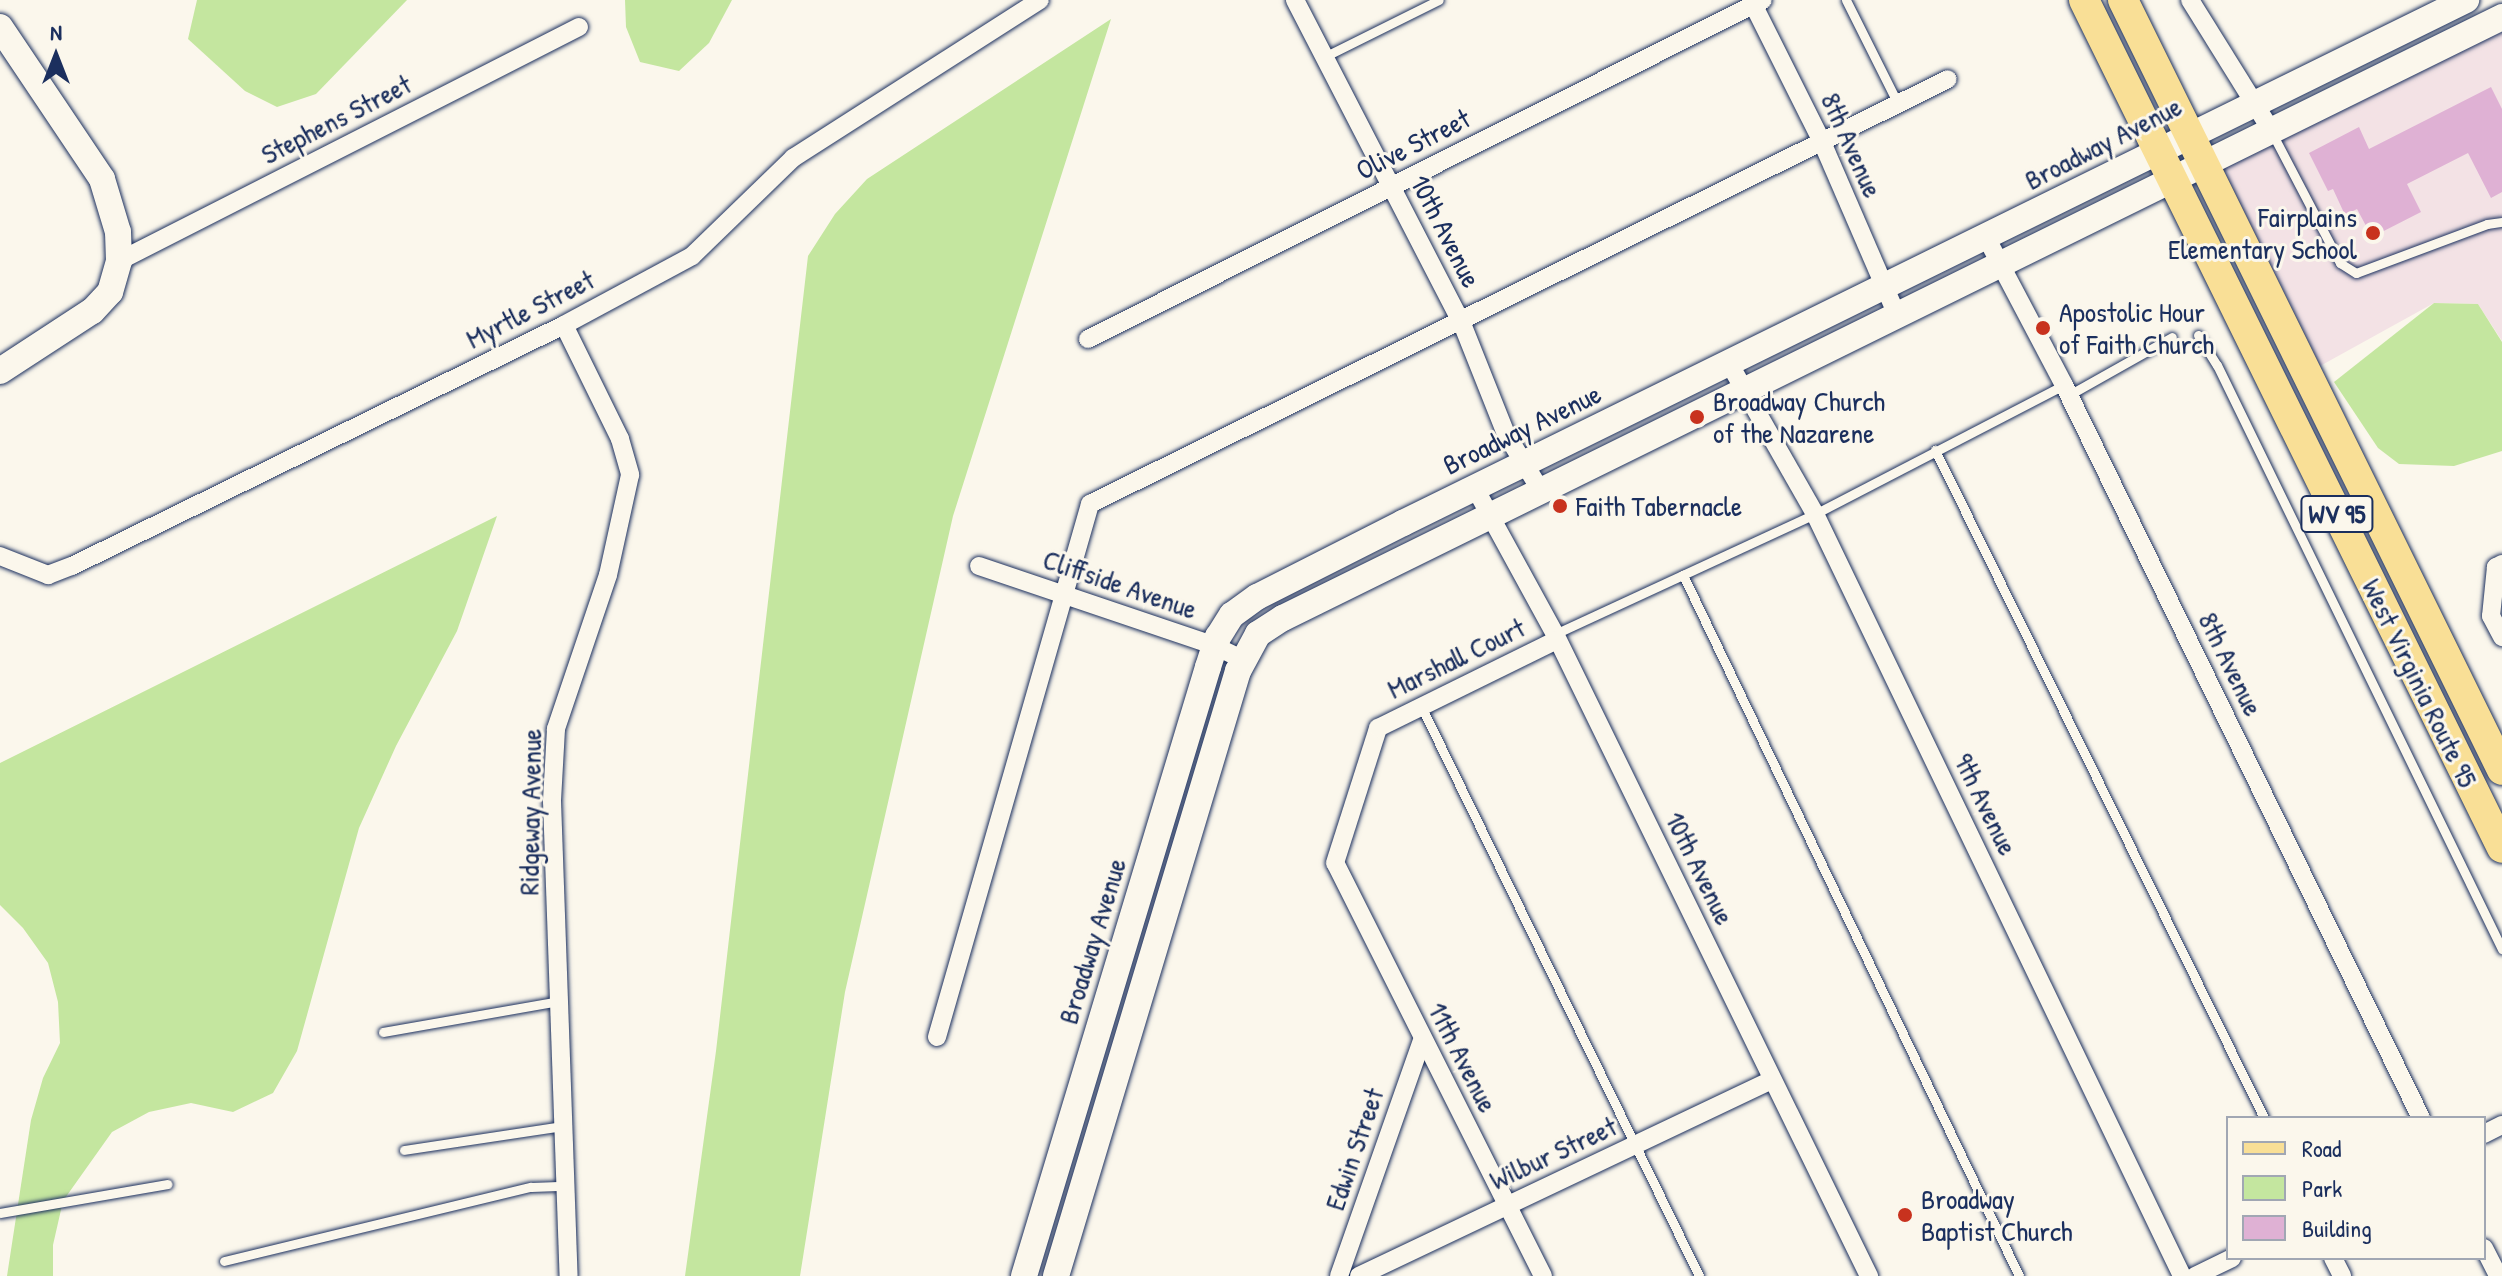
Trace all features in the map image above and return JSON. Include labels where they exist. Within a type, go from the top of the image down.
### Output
[{"type":"main road","name":"West Virginia Route 95","points":[[2084,0],[2502,848]]},
{"type":"main road","name":"West Virginia Route 95","points":[[2123,0],[2502,770]]},
{"type":"main road","name":"Broadway Avenue","points":[[1024,1276],[1215,646],[1232,615],[1257,597],[1475,488],[2466,0]]},
{"type":"main road","points":[[1056,1276],[1242,659],[1252,641],[1270,626],[1489,516],[2502,17]]},
{"type":"main road","points":[[0,27],[102,179],[118,232],[119,261],[110,292],[92,311],[0,371]]},
{"type":"street","name":"Myrtle Street","points":[[0,556],[48,575],[72,566],[564,325],[692,256],[793,158],[1040,0]]},
{"type":"street","name":"10th Avenue","points":[[1295,0],[1461,321],[1506,434],[1541,491]]},
{"type":"street","points":[[2190,0],[2271,130]]},
{"type":"street","name":"8th Avenue","points":[[1756,2],[1822,142],[1897,315]]},
{"type":"street","name":"Olive Street","points":[[1088,339],[1756,2]]},
{"type":"street","name":"Stephens Street","points":[[119,261],[579,27]]},
{"type":"street","points":[[937,1037],[1090,504],[1948,79]]},
{"type":"street","name":"8th Avenue","points":[[1986,237],[2067,390],[2420,1116]]},
{"type":"street","name":"Ridgeway Avenue","points":[[564,325],[620,439],[630,475],[608,575],[556,729],[552,801],[569,1276]]},
{"type":"street","name":"9th Avenue","points":[[1729,363],[1815,514],[2182,1276]]},
{"type":"street","name":"10th Avenue","points":[[1475,488],[1556,637],[1869,1276]]},
{"type":"street","points":[[2499,565],[2491,616],[2502,637]]},
{"type":"street","name":"Cliffside Avenue","points":[[979,566],[1215,646],[1242,659]]},
{"type":"street","name":"Marshall Court","points":[[1335,863],[1378,728],[1556,637]]},
{"type":"street","name":"11th Avenue","points":[[1335,863],[1543,1276]]},
{"type":"street","name":"Edwin Street","points":[[1339,1276],[1422,1040]]},
{"type":"street","name":"Wilbur Street","points":[[1359,1276],[1378,1272],[1508,1205],[1771,1080]]},
{"type":"street","points":[[2486,1252],[2498,1276]]},
{"type":"street","points":[[2195,1276],[2228,1260]]},
{"type":"lane","points":[[1324,57],[1439,0]]},
{"type":"lane","points":[[1846,0],[1898,104]]},
{"type":"lane","points":[[2271,130],[2340,263],[2356,273],[2487,224],[2502,222]]},
{"type":"lane","points":[[2198,335],[2217,365],[2502,949]]},
{"type":"lane","points":[[1556,637],[1815,514],[1935,450],[2067,390],[2172,337]]},
{"type":"lane","points":[[1935,450],[2263,1116]]},
{"type":"lane","points":[[1683,575],[2019,1276]]},
{"type":"lane","points":[[1421,706],[1699,1276]]},
{"type":"lane","points":[[383,1032],[558,1001]]},
{"type":"lane","points":[[404,1150],[563,1126]]},
{"type":"lane","points":[[0,1213],[168,1184]]},
{"type":"lane","points":[[224,1261],[531,1187],[565,1186]]},
{"type":"shaded area","name":"Fairplains Elementary School","points":[[2502,20],[2502,341],[2478,304],[2434,303],[2311,371],[2209,164]]},
{"type":"green space","points":[[197,0],[407,0],[316,94],[277,107],[245,91],[188,39]]},
{"type":"green space","points":[[625,0],[732,0],[709,43],[679,71],[640,62],[626,27]]},
{"type":"green space","points":[[1111,19],[953,516],[845,992],[800,1276],[685,1276],[716,1051],[808,256],[835,214],[867,179]]},
{"type":"green space","points":[[2434,303],[2478,304],[2502,342],[2502,451],[2454,466],[2399,464],[2378,448],[2334,382]]},
{"type":"green space","points":[[497,516],[457,631],[396,746],[359,828],[297,1051],[273,1093],[233,1112],[191,1103],[149,1112],[112,1132],[63,1201],[53,1245],[53,1276],[7,1276],[31,1120],[43,1078],[60,1043],[58,1002],[48,963],[23,928],[0,905],[0,763]]},
{"type":"building","points":[[2491,87],[2502,109],[2502,192],[2491,198],[2468,153],[2407,184],[2421,212],[2372,237],[2357,209],[2345,215],[2333,189],[2328,191],[2309,153],[2359,127],[2369,149]]},
{"type":"place","name":"Fairplains Elementary School","points":[[2373,233]]},
{"type":"place","name":"Apostolic Hour of Faith Church","points":[[2043,328]]},
{"type":"place","name":"Broadway Church of the Nazarene","points":[[1697,417]]},
{"type":"place","name":"Faith Tabernacle","points":[[1560,506]]},
{"type":"place","name":"Broadway Baptist Church","points":[[1905,1215]]}]
